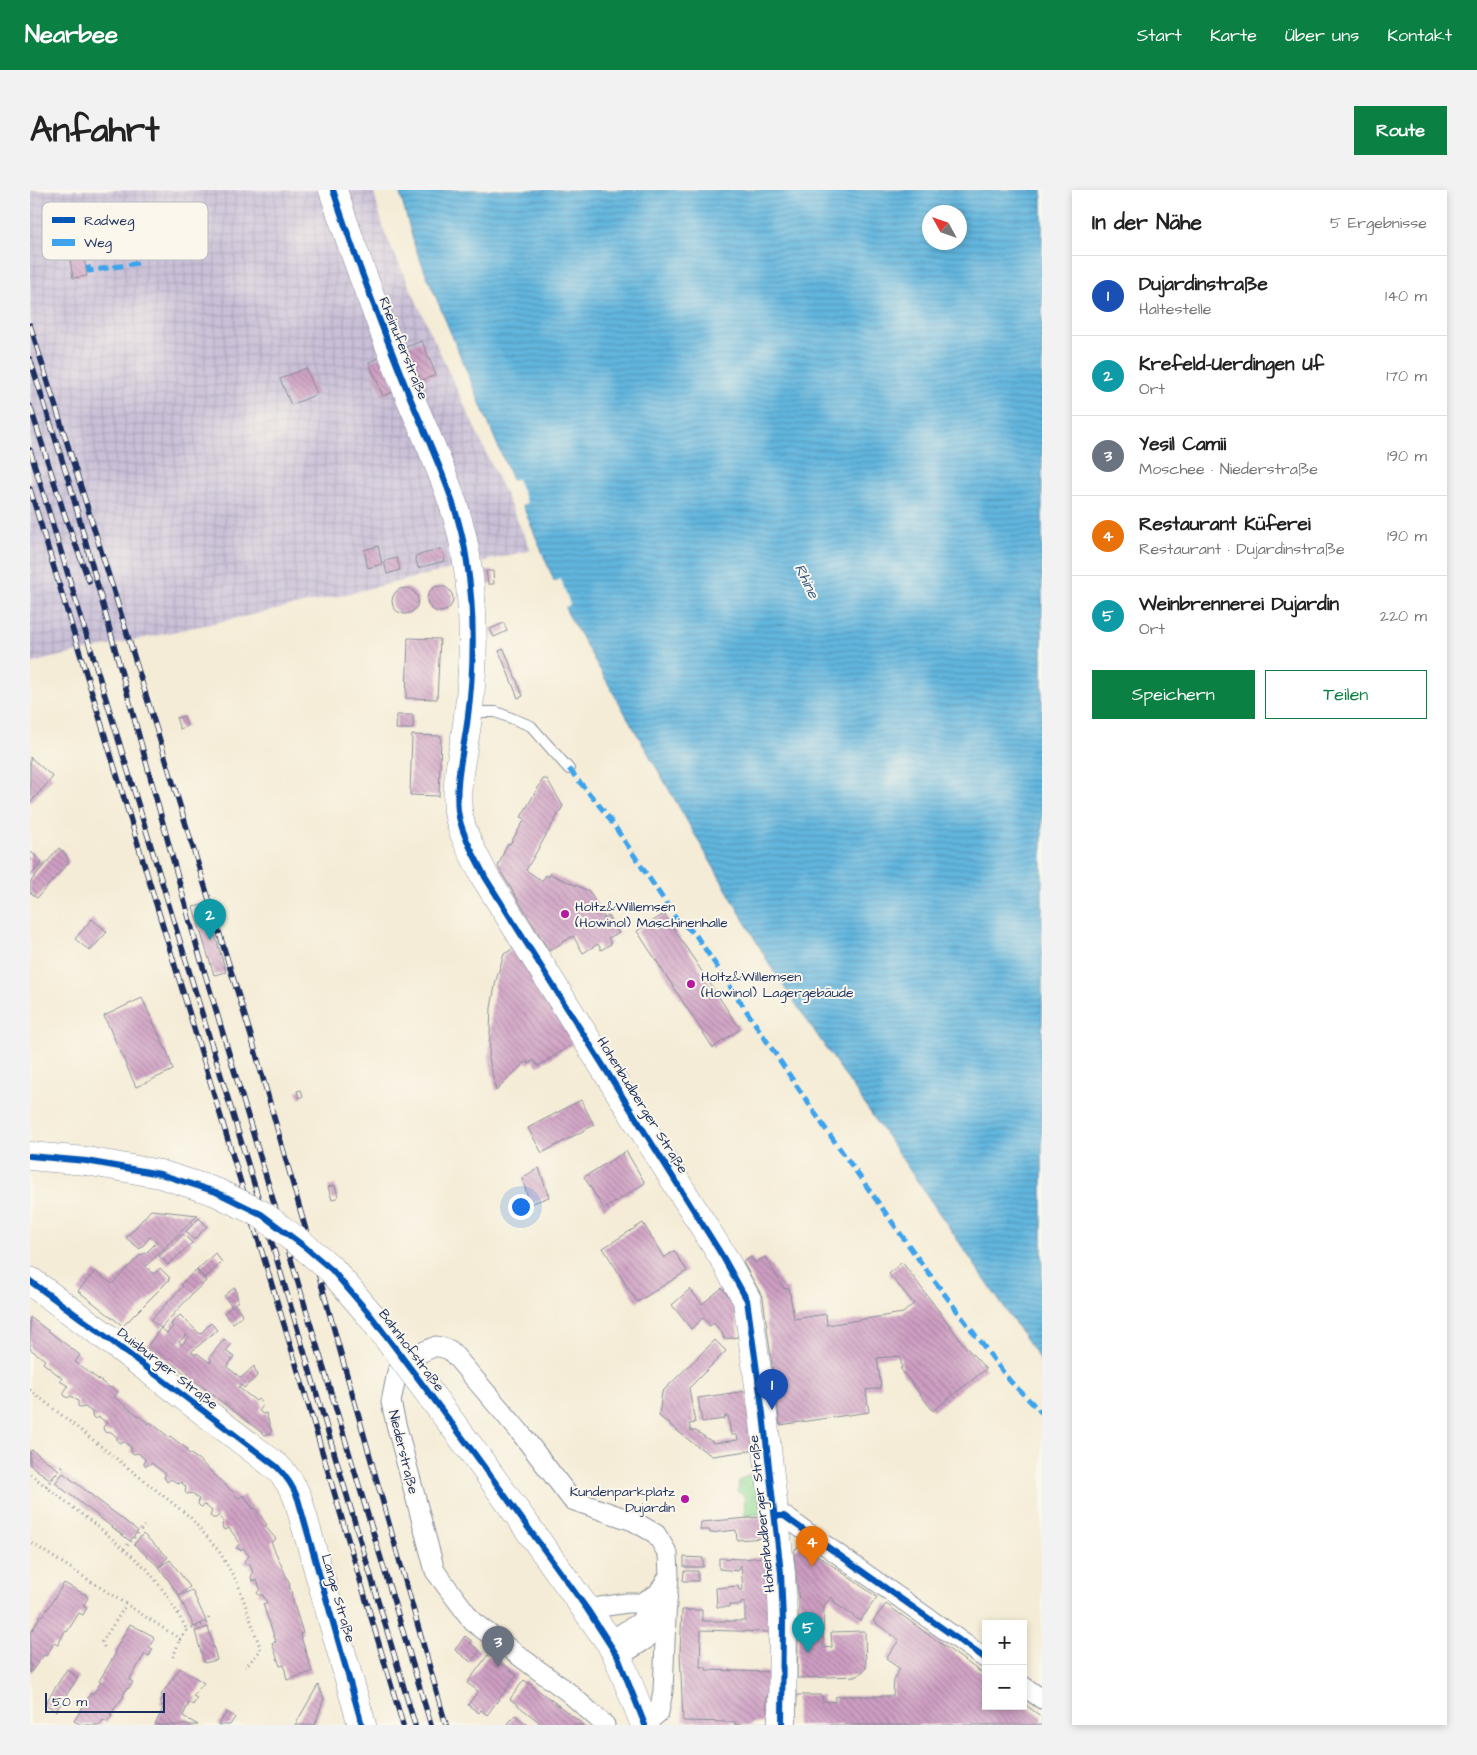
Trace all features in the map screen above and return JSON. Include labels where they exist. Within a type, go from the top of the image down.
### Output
[{"type":"street","name":"Rheinuferstraße","points":[[333,190],[379,321],[457,514]]},
{"type":"street","name":"Hohenbudberger Straße","points":[[457,514],[468,563],[472,613],[472,666],[468,712],[457,786],[458,812],[463,832],[485,876],[724,1257],[746,1300],[762,1404],[781,1573],[783,1621],[782,1725]]},
{"type":"street","name":"Bahnhofstraße","points":[[30,1156],[86,1161],[160,1174],[216,1192],[261,1214],[332,1270],[372,1317],[474,1453],[587,1609],[613,1649],[645,1725]]},
{"type":"street","name":"Duisburger Straße","points":[[30,1281],[277,1467],[288,1479]]},
{"type":"street","name":"Niederstraße","points":[[605,1725],[568,1692],[473,1622],[435,1570],[391,1402],[397,1372],[418,1354],[436,1346],[450,1350],[519,1431],[572,1500],[633,1522],[656,1534],[668,1554],[664,1584],[666,1617],[663,1691],[659,1712],[645,1725]]},
{"type":"street","name":"Lange Straße","points":[[288,1479],[298,1500],[362,1725]]},
{"type":"street","points":[[775,1516],[784,1516],[982,1656]]},
{"type":"street","points":[[587,1609],[640,1603],[664,1584]]},
{"type":"street","points":[[613,1649],[638,1623],[664,1584]]},
{"type":"street","points":[[613,1649],[645,1640],[666,1617]]},
{"type":"street","points":[[1027,1689],[1042,1699]]},
{"type":"lane","points":[[468,712],[496,712],[530,726],[569,769]]},
{"type":"path","points":[[30,1390],[190,1517],[219,1551],[238,1584],[262,1650],[244,1667]]},
{"type":"path","points":[[46,1486],[64,1464]]},
{"type":"path","points":[[30,1474],[147,1569],[169,1598],[187,1630]]},
{"type":"path","points":[[124,1549],[144,1526]]},
{"type":"path","points":[[30,1542],[180,1640]]},
{"type":"path","points":[[104,1647],[102,1642],[126,1605]]},
{"type":"path","points":[[173,1657],[180,1640],[187,1630],[206,1623],[210,1616]]},
{"type":"shaded area","points":[[30,190],[373,190],[385,233],[531,550],[321,600],[30,664]]},
{"type":"green space","points":[[756,1471],[760,1514],[745,1516],[744,1495],[738,1492],[739,1481]]},
{"type":"water","name":"Rhine","points":[[399,190],[1042,190],[1042,1363],[774,972],[568,614],[415,247]]},
{"type":"pier","points":[[517,479],[527,503],[520,506],[510,480]]},
{"type":"pier","points":[[561,579],[570,605],[563,608],[552,582]]},
{"type":"building","points":[[70,260],[84,260],[87,276],[73,278]]},
{"type":"building","points":[[422,341],[436,375],[420,381],[406,347]]},
{"type":"building","points":[[382,357],[395,391],[383,396],[369,362]]},
{"type":"building","points":[[306,368],[317,394],[291,405],[280,379]]},
{"type":"building","points":[[378,546],[382,564],[368,568],[364,550]]},
{"type":"building","points":[[442,549],[445,561],[418,568],[415,556]]},
{"type":"building","points":[[397,558],[400,570],[387,574],[384,561]]},
{"type":"building","points":[[486,571],[493,571],[494,584],[488,584]]},
{"type":"building","points":[[440,586],[449,590],[453,599],[449,608],[440,612],[431,608],[427,599],[431,590]]},
{"type":"building","points":[[405,588],[414,592],[418,601],[414,610],[405,614],[396,610],[392,601],[396,592]]},
{"type":"building","points":[[504,623],[507,631],[494,637],[490,629]]},
{"type":"building","points":[[408,638],[440,639],[437,699],[406,698]]},
{"type":"building","points":[[504,649],[523,696],[518,698],[499,651]]},
{"type":"building","points":[[397,715],[413,715],[413,729],[396,729]]},
{"type":"building","points":[[184,716],[187,726],[180,729],[176,718]]},
{"type":"building","points":[[412,735],[441,736],[439,796],[410,795]]},
{"type":"building","points":[[30,757],[53,777],[30,803]]},
{"type":"building","points":[[543,779],[547,779],[563,806],[526,870],[542,881],[546,875],[549,877],[550,874],[589,891],[604,917],[603,919],[608,916],[619,933],[608,938],[611,944],[601,950],[598,944],[583,953],[573,936],[549,951],[498,867],[505,849],[525,819],[521,817]]},
{"type":"building","points":[[59,848],[65,853],[69,862],[37,898],[30,892],[30,882]]},
{"type":"building","points":[[30,851],[42,862],[30,876]]},
{"type":"building","points":[[206,904],[226,972],[214,975],[193,907]]},
{"type":"building","name":"Holtz&Willemsen (Howinol) Lagergebäude","points":[[664,914],[740,1029],[713,1048],[637,931]]},
{"type":"building","points":[[92,919],[107,932],[90,951],[75,939]]},
{"type":"building","points":[[516,947],[575,1043],[538,1066],[533,1060],[529,1064],[526,1061],[496,1091],[489,1058],[491,1008],[496,980],[504,954]]},
{"type":"building","points":[[142,998],[168,1054],[173,1070],[136,1087],[104,1016]]},
{"type":"building","points":[[301,1090],[303,1096],[299,1098],[297,1091]]},
{"type":"building","points":[[581,1100],[594,1125],[542,1153],[528,1128]]},
{"type":"building","points":[[626,1151],[645,1183],[604,1209],[584,1177]]},
{"type":"building","points":[[539,1168],[549,1197],[530,1204],[522,1178]]},
{"type":"building","points":[[335,1185],[338,1197],[332,1200],[328,1187]]},
{"type":"building","points":[[151,1210],[198,1215],[146,1266],[154,1274],[160,1268],[170,1278],[123,1326],[78,1291],[95,1271],[112,1284],[140,1255],[146,1253],[157,1242],[150,1237],[140,1249],[126,1238]]},
{"type":"building","points":[[199,1218],[207,1226],[194,1240],[186,1231]]},
{"type":"building","points":[[643,1223],[664,1258],[674,1251],[687,1271],[637,1302],[603,1248]]},
{"type":"building","points":[[183,1234],[192,1243],[168,1265],[159,1256]]},
{"type":"building","points":[[215,1253],[222,1262],[205,1278],[197,1270]]},
{"type":"building","points":[[751,1257],[755,1263],[765,1257],[785,1289],[789,1288],[794,1319],[826,1314],[827,1325],[903,1313],[914,1304],[889,1274],[902,1262],[965,1346],[986,1369],[933,1411],[900,1368],[902,1368],[900,1356],[877,1358],[881,1388],[866,1390],[869,1412],[780,1425],[763,1298],[743,1262]]},
{"type":"building","points":[[196,1270],[206,1281],[161,1328],[151,1320],[183,1286],[181,1284]]},
{"type":"building","points":[[235,1287],[238,1301],[234,1304],[242,1316],[233,1323],[224,1313],[232,1306],[224,1296]]},
{"type":"building","points":[[722,1288],[735,1305],[738,1337],[724,1339],[714,1323],[710,1326],[703,1318],[691,1329],[672,1305],[690,1289],[702,1304]]},
{"type":"building","points":[[180,1315],[200,1334],[211,1323],[217,1330],[191,1352],[196,1355],[197,1353],[210,1363],[210,1357],[224,1339],[231,1345],[226,1351],[234,1357],[227,1367],[241,1378],[254,1366],[257,1376],[244,1388],[241,1385],[238,1387],[256,1401],[258,1399],[261,1401],[262,1407],[259,1411],[263,1414],[266,1413],[272,1433],[265,1435],[148,1345],[161,1328],[167,1333],[173,1327],[171,1324]],"holes":[[[186,1335],[189,1337],[182,1345],[179,1342]]]},
{"type":"building","points":[[30,1317],[80,1355],[75,1362],[118,1392],[114,1397],[149,1424],[150,1422],[187,1449],[186,1451],[198,1459],[239,1498],[244,1495],[253,1509],[255,1508],[267,1525],[265,1526],[276,1539],[271,1542],[290,1585],[291,1595],[303,1633],[300,1634],[312,1672],[287,1680],[284,1665],[280,1666],[272,1643],[276,1642],[263,1604],[267,1603],[263,1595],[257,1593],[260,1589],[257,1580],[252,1580],[253,1573],[250,1564],[245,1564],[244,1561],[249,1556],[243,1548],[241,1550],[236,1548],[240,1543],[229,1528],[223,1529],[222,1524],[224,1522],[219,1515],[216,1518],[210,1516],[212,1511],[205,1505],[201,1507],[198,1504],[199,1499],[192,1493],[187,1494],[185,1492],[186,1487],[181,1482],[179,1484],[171,1479],[167,1482],[164,1477],[166,1474],[151,1463],[146,1466],[144,1464],[145,1459],[138,1453],[134,1454],[131,1452],[131,1447],[124,1442],[120,1443],[117,1441],[117,1437],[111,1432],[107,1433],[104,1431],[103,1427],[107,1423],[99,1417],[95,1419],[92,1416],[92,1412],[85,1407],[81,1408],[78,1406],[78,1401],[71,1396],[67,1398],[64,1395],[68,1386],[60,1381],[62,1378],[43,1363],[45,1360],[30,1349]]},
{"type":"building","points":[[715,1340],[726,1351],[689,1388],[695,1423],[689,1424],[691,1431],[696,1431],[714,1443],[738,1440],[737,1435],[731,1435],[728,1416],[725,1416],[724,1419],[702,1422],[698,1398],[746,1391],[755,1450],[712,1456],[659,1416],[662,1392]]},
{"type":"building","points":[[32,1450],[59,1470],[51,1480],[30,1465],[30,1452]]},
{"type":"building","points":[[63,1473],[138,1531],[130,1541],[55,1483]]},
{"type":"building","points":[[761,1517],[764,1538],[737,1540],[736,1530],[710,1533],[709,1530],[700,1530],[701,1522]]},
{"type":"building","points":[[143,1534],[168,1557],[159,1567],[134,1544]]},
{"type":"building","points":[[803,1545],[877,1597],[860,1621],[835,1603],[832,1597],[824,1605],[823,1648],[832,1647],[831,1632],[865,1631],[866,1668],[858,1676],[797,1678],[799,1603],[794,1554],[795,1549]]},
{"type":"building","points":[[684,1557],[703,1558],[703,1567],[684,1567]]},
{"type":"building","points":[[764,1557],[768,1585],[770,1632],[701,1630],[700,1667],[706,1667],[706,1670],[769,1672],[768,1697],[766,1697],[768,1723],[735,1725],[735,1722],[683,1721],[680,1652],[682,1610],[702,1610],[702,1621],[745,1621],[745,1602],[741,1603],[741,1605],[717,1607],[716,1588],[738,1586],[739,1590],[743,1590],[741,1565],[738,1571],[719,1569],[719,1558],[742,1559]]},
{"type":"building","points":[[170,1560],[190,1587],[179,1595],[159,1567]]},
{"type":"building","points":[[684,1571],[698,1571],[698,1581],[683,1581]]},
{"type":"building","points":[[64,1583],[86,1595],[88,1598],[83,1606],[87,1608],[83,1615],[79,1613],[67,1632],[65,1631],[58,1645],[54,1643],[46,1656],[44,1655],[30,1673],[30,1634]]},
{"type":"building","points":[[192,1590],[206,1621],[194,1627],[179,1596]]},
{"type":"building","points":[[886,1604],[982,1673],[982,1710],[1027,1710],[1027,1706],[1042,1717],[1042,1725],[796,1725],[797,1695],[822,1695],[822,1701],[835,1702],[835,1697],[841,1696],[893,1696],[894,1678],[900,1669],[886,1659],[899,1640],[873,1621]]},
{"type":"building","points":[[130,1624],[153,1636],[154,1639],[149,1647],[153,1649],[149,1656],[145,1654],[129,1680],[133,1682],[127,1688],[107,1722],[103,1720],[100,1725],[81,1725],[74,1721],[91,1693],[93,1694],[101,1682],[99,1681],[116,1653],[114,1652]]},
{"type":"building","points":[[208,1627],[217,1660],[204,1663],[195,1631]]},
{"type":"building","points":[[465,1636],[480,1651],[471,1662],[455,1650]]},
{"type":"building","points":[[488,1655],[490,1657],[492,1655],[517,1675],[487,1715],[481,1710],[479,1713],[468,1705],[478,1691],[467,1683]]},
{"type":"building","points":[[180,1668],[204,1683],[193,1696],[197,1698],[193,1705],[189,1702],[183,1716],[198,1725],[155,1725],[164,1706],[160,1703],[163,1697],[161,1695]]},
{"type":"building","points":[[67,1669],[78,1677],[56,1711],[45,1704]]},
{"type":"building","points":[[524,1680],[584,1725],[539,1725],[539,1722],[510,1699]]},
{"type":"building","points":[[318,1685],[324,1698],[315,1725],[295,1725]]},
{"type":"building","points":[[227,1712],[235,1717],[230,1725],[218,1725]]},
{"type":"building","points":[[515,1715],[528,1725],[508,1724]]},
{"type":"railway","points":[[30,325],[251,1036],[446,1725]]},
{"type":"railway","points":[[30,359],[70,485],[197,947],[431,1725]]},
{"type":"railway","points":[[30,406],[65,516],[89,581]]},
{"type":"railway","points":[[30,450],[266,1223],[415,1725]]},
{"type":"railway","points":[[30,489],[303,1387],[403,1725]]},
{"type":"marked path","points":[[87,260],[89,271],[138,263]]},
{"type":"marked path","points":[[569,769],[607,815],[676,918],[695,934],[825,1128],[927,1271],[1010,1381],[1042,1413]]},
{"type":"cycle path","points":[[333,190],[379,319],[444,477],[463,540],[470,582],[473,643],[467,724],[457,800],[462,828],[485,877],[723,1257],[747,1300],[763,1414],[781,1573],[783,1621],[782,1725]]},
{"type":"cycle path","points":[[30,1156],[86,1161],[160,1174],[216,1192],[261,1214],[332,1270],[372,1317],[474,1453],[587,1609],[618,1657],[645,1725]]},
{"type":"cycle path","points":[[30,1281],[277,1467],[287,1478],[298,1499],[362,1725]]},
{"type":"cycle path","points":[[775,1516],[784,1516],[982,1656]]},
{"type":"place","name":"Holtz&Willemsen (Howinol) Maschinenhalle","points":[[565,914]]},
{"type":"place","name":"Krefeld-Uerdingen Uf","points":[[210,940]]},
{"type":"place","name":"Holtz&Willemsen (Howinol) Lagergebäude","points":[[691,984]]},
{"type":"place","name":"Dujardinstraße","points":[[772,1410]]},
{"type":"place","name":"Kundenparkplatz Dujardin","points":[[685,1499]]},
{"type":"place","name":"Restaurant Küferei","points":[[812,1567]]},
{"type":"place","name":"Weinbrennerei Dujardin","points":[[808,1653]]},
{"type":"place","name":"Yesil Camii","points":[[498,1667]]}]
